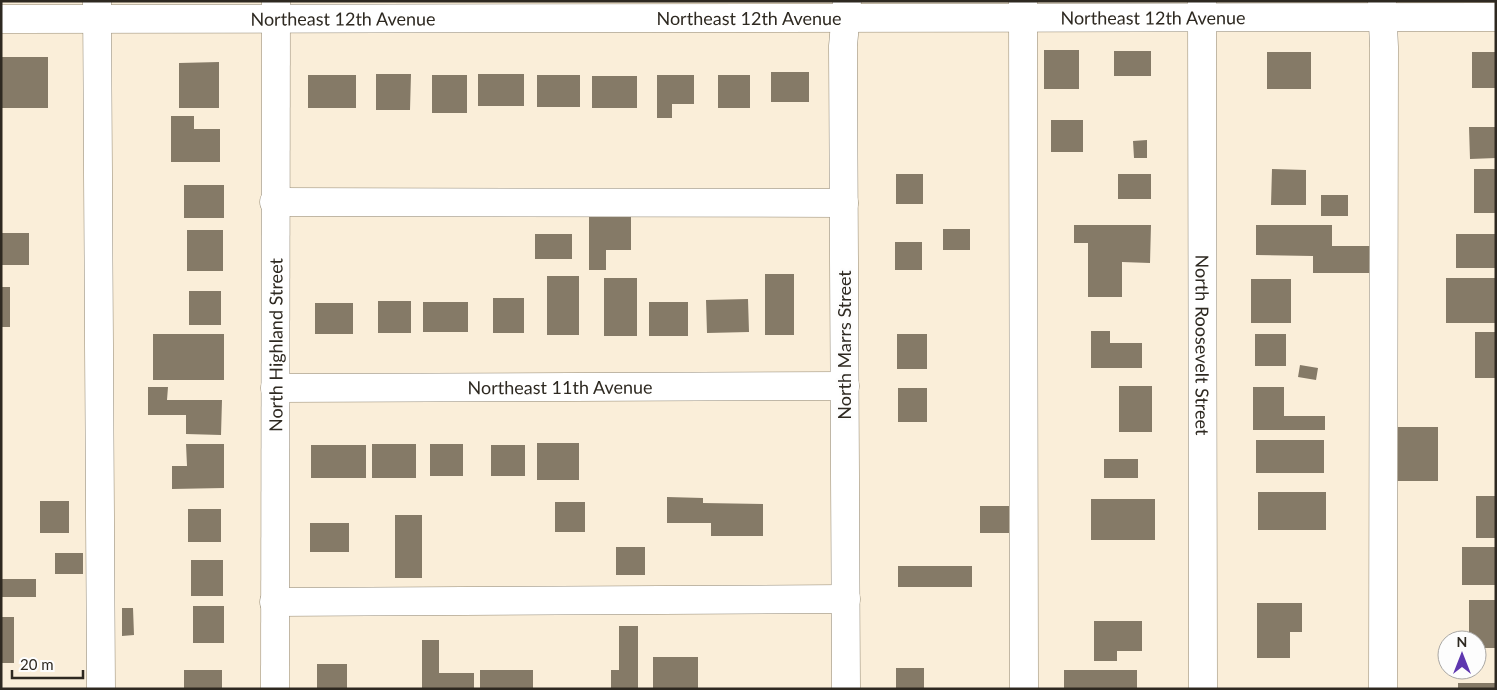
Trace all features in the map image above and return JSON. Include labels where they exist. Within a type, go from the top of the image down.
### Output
[{"type":"street","name":"Northeast 12th Avenue","points":[[1,19],[97,10],[276,9],[1382,9],[1496,16]]},
{"type":"street","name":"North Highland Street","points":[[275,689],[274,202],[276,9]]},
{"type":"street","name":"North Marrs Street","points":[[846,9],[843,46],[846,689]]},
{"type":"street","points":[[1023,9],[1024,689]]},
{"type":"street","points":[[1382,9],[1383,689]]},
{"type":"street","points":[[97,10],[101,689]]},
{"type":"street","name":"North Roosevelt Street","points":[[1202,10],[1203,689]]},
{"type":"street","points":[[274,202],[844,203]]},
{"type":"street","name":"Northeast 11th Avenue","points":[[275,388],[845,386]]},
{"type":"street","points":[[274,602],[846,599]]},
{"type":"building","points":[[1044,50],[1079,50],[1079,89],[1044,89]]},
{"type":"building","points":[[1114,51],[1151,51],[1151,76],[1114,76]]},
{"type":"building","points":[[1267,52],[1311,52],[1311,89],[1267,89]]},
{"type":"building","points":[[1472,52],[1496,52],[1496,88],[1472,88]]},
{"type":"building","points":[[1,57],[48,57],[48,108],[1,108]]},
{"type":"building","points":[[219,62],[219,108],[179,108],[179,63]]},
{"type":"building","points":[[771,72],[809,72],[809,102],[771,102]]},
{"type":"building","points":[[376,74],[411,74],[410,110],[376,110]]},
{"type":"building","points":[[478,74],[524,74],[524,106],[478,106]]},
{"type":"building","points":[[308,75],[356,75],[356,108],[308,108]]},
{"type":"building","points":[[432,75],[467,75],[467,113],[432,113]]},
{"type":"building","points":[[537,75],[580,75],[580,107],[537,107]]},
{"type":"building","points":[[657,75],[694,75],[694,104],[672,104],[672,118],[657,118]]},
{"type":"building","points":[[718,75],[750,75],[750,108],[718,108]]},
{"type":"building","points":[[592,76],[637,76],[637,108],[592,108]]},
{"type":"building","points":[[171,116],[194,116],[194,129],[220,129],[220,162],[171,162]]},
{"type":"building","points":[[1051,120],[1083,120],[1083,152],[1051,152]]},
{"type":"building","points":[[1469,127],[1496,127],[1496,158],[1470,159]]},
{"type":"building","points":[[1147,140],[1147,158],[1134,158],[1133,141]]},
{"type":"building","points":[[1272,169],[1306,170],[1306,205],[1271,205]]},
{"type":"building","points":[[1474,169],[1496,169],[1496,213],[1474,213]]},
{"type":"building","points":[[896,174],[923,174],[923,204],[896,204]]},
{"type":"building","points":[[1118,174],[1151,174],[1151,199],[1118,199]]},
{"type":"building","points":[[184,185],[224,185],[224,218],[184,218]]},
{"type":"building","points":[[1321,195],[1348,195],[1348,216],[1321,216]]},
{"type":"building","points":[[589,215],[631,215],[631,250],[606,250],[606,270],[589,270]]},
{"type":"building","points":[[1074,225],[1151,225],[1150,263],[1122,262],[1122,297],[1088,297],[1088,243],[1074,243]]},
{"type":"building","points":[[1256,225],[1332,225],[1332,246],[1374,246],[1374,273],[1313,273],[1313,256],[1256,255]]},
{"type":"building","points":[[943,229],[970,229],[970,250],[943,250]]},
{"type":"building","points":[[187,230],[223,230],[223,271],[187,271]]},
{"type":"building","points":[[1,233],[29,233],[29,265],[1,265]]},
{"type":"building","points":[[535,234],[572,234],[572,259],[535,259]]},
{"type":"building","points":[[1456,234],[1496,234],[1496,268],[1456,268]]},
{"type":"building","points":[[895,242],[922,242],[922,270],[895,270]]},
{"type":"building","points":[[765,274],[794,274],[794,335],[765,335]]},
{"type":"building","points":[[547,276],[579,276],[579,335],[547,335]]},
{"type":"building","points":[[604,278],[637,278],[637,336],[604,336]]},
{"type":"building","points":[[1446,278],[1496,278],[1496,323],[1446,323]]},
{"type":"building","points":[[1251,279],[1291,279],[1291,323],[1251,323]]},
{"type":"building","points":[[1,287],[10,287],[10,327],[1,327]]},
{"type":"building","points":[[189,291],[221,291],[221,325],[189,325]]},
{"type":"building","points":[[493,298],[524,298],[524,333],[493,333]]},
{"type":"building","points":[[748,299],[749,332],[707,333],[706,300]]},
{"type":"building","points":[[378,301],[411,301],[411,333],[378,333]]},
{"type":"building","points":[[423,302],[468,302],[468,332],[423,332]]},
{"type":"building","points":[[649,302],[688,302],[688,336],[649,336]]},
{"type":"building","points":[[315,303],[353,303],[353,334],[315,334]]},
{"type":"building","points":[[1091,331],[1110,331],[1110,343],[1142,343],[1142,368],[1091,368]]},
{"type":"building","points":[[1475,332],[1496,332],[1496,378],[1475,378]]},
{"type":"building","points":[[153,334],[224,334],[224,380],[153,380]]},
{"type":"building","points":[[897,334],[927,334],[927,369],[897,369]]},
{"type":"building","points":[[1255,334],[1286,334],[1286,366],[1255,366]]},
{"type":"building","points":[[1300,365],[1318,368],[1316,380],[1298,377]]},
{"type":"building","points":[[1119,386],[1152,386],[1152,432],[1119,432]]},
{"type":"building","points":[[148,387],[168,387],[167,400],[222,400],[221,435],[186,434],[186,415],[148,415]]},
{"type":"building","points":[[1253,387],[1284,387],[1284,416],[1325,416],[1325,430],[1253,430]]},
{"type":"building","points":[[898,388],[927,388],[927,422],[898,422]]},
{"type":"building","points":[[1396,427],[1438,427],[1438,481],[1396,481]]},
{"type":"building","points":[[1256,440],[1324,440],[1324,473],[1256,473]]},
{"type":"building","points":[[537,443],[579,443],[579,480],[537,480]]},
{"type":"building","points":[[186,444],[224,444],[224,488],[172,489],[172,466],[187,466]]},
{"type":"building","points":[[372,444],[416,444],[416,478],[372,478]]},
{"type":"building","points":[[430,444],[463,444],[463,476],[430,476]]},
{"type":"building","points":[[311,445],[366,445],[366,478],[311,478]]},
{"type":"building","points":[[491,445],[525,445],[525,476],[491,476]]},
{"type":"building","points":[[1104,459],[1138,459],[1138,478],[1104,478]]},
{"type":"building","points":[[1258,492],[1326,492],[1326,530],[1258,530]]},
{"type":"building","points":[[1476,496],[1496,496],[1496,538],[1476,538]]},
{"type":"building","points":[[667,497],[703,498],[703,503],[763,504],[763,536],[711,536],[711,523],[667,523]]},
{"type":"building","points":[[1091,499],[1155,499],[1155,540],[1091,540]]},
{"type":"building","points":[[40,501],[69,501],[69,533],[40,533]]},
{"type":"building","points":[[555,502],[585,502],[585,532],[555,532]]},
{"type":"building","points":[[980,506],[1009,506],[1009,533],[980,533]]},
{"type":"building","points":[[188,509],[221,509],[221,542],[188,542]]},
{"type":"building","points":[[395,515],[422,515],[422,578],[395,578]]},
{"type":"building","points":[[310,523],[349,523],[349,552],[310,552]]},
{"type":"building","points":[[616,547],[645,547],[645,575],[616,575]]},
{"type":"building","points":[[1462,547],[1496,547],[1496,585],[1462,585]]},
{"type":"building","points":[[55,553],[83,553],[83,574],[55,574]]},
{"type":"building","points":[[191,560],[223,560],[223,596],[191,596]]},
{"type":"building","points":[[898,566],[972,566],[972,587],[898,587]]},
{"type":"building","points":[[1,579],[36,579],[36,597],[1,597]]},
{"type":"building","points":[[1469,600],[1496,600],[1496,648],[1487,648],[1487,630],[1469,630]]},
{"type":"building","points":[[1257,603],[1302,603],[1302,632],[1290,632],[1290,658],[1257,658]]},
{"type":"building","points":[[193,606],[224,606],[224,643],[193,643]]},
{"type":"building","points":[[122,608],[133,608],[134,635],[122,636]]},
{"type":"building","points":[[1,617],[14,617],[14,663],[1,663]]},
{"type":"building","points":[[1094,621],[1142,621],[1142,651],[1117,651],[1117,661],[1094,661]]},
{"type":"building","points":[[619,626],[638,626],[638,689],[611,689],[611,670],[619,670]]},
{"type":"building","points":[[422,640],[439,640],[439,673],[474,673],[474,689],[422,689]]},
{"type":"building","points":[[653,657],[698,657],[698,689],[653,689]]},
{"type":"building","points":[[317,664],[347,664],[347,689],[317,689]]},
{"type":"building","points":[[896,668],[924,668],[924,689],[896,689]]},
{"type":"building","points":[[184,670],[222,670],[222,689],[184,689]]},
{"type":"building","points":[[480,670],[533,670],[533,689],[480,689]]},
{"type":"building","points":[[1064,670],[1137,670],[1137,689],[1064,689]]},
{"type":"building","points":[[1458,683],[1496,683],[1496,689],[1458,689]]}]
